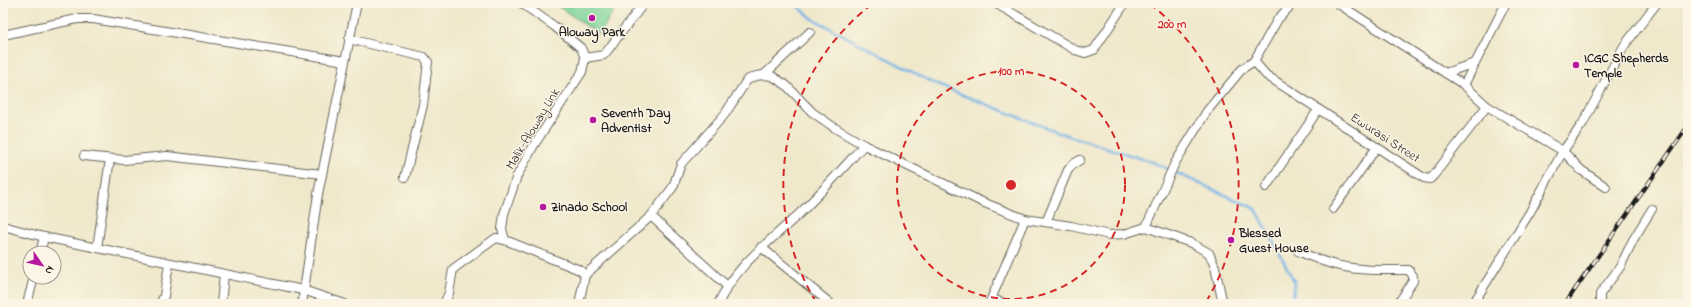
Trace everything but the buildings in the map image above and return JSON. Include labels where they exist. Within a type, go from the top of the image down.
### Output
[{"type":"street","points":[[302,304],[322,174],[357,3]]},
{"type":"street","points":[[521,3],[554,26],[581,48],[585,58],[604,55],[644,3]]},
{"type":"street","points":[[995,3],[1075,50],[1085,53],[1094,50],[1125,3]]},
{"type":"street","points":[[1146,227],[1175,163],[1207,110],[1242,69],[1254,62],[1278,19],[1293,3]]},
{"type":"street","points":[[1337,3],[1464,85],[1487,106],[1563,151],[1581,170],[1606,187]]},
{"type":"street","points":[[1464,85],[1506,3]]},
{"type":"street","points":[[1473,304],[1530,212],[1563,151],[1583,123],[1624,46],[1657,3]]},
{"type":"street","points":[[3,34],[76,19],[93,19],[345,62]]},
{"type":"street","points":[[764,75],[810,32]]},
{"type":"street","points":[[349,39],[424,57],[428,62],[423,105],[405,177]]},
{"type":"street","name":"Malik-Aloway Link","points":[[505,240],[502,229],[504,214],[517,176],[534,145],[582,72],[585,58]]},
{"type":"street","name":"Ewurasi Street","points":[[1254,62],[1266,75],[1424,178],[1430,179],[1434,175],[1487,106]]},
{"type":"street","points":[[1445,73],[1475,63]]},
{"type":"street","points":[[578,304],[584,275],[652,216],[672,187],[681,164],[725,114],[748,80],[756,76],[764,75],[772,76],[786,85],[812,112],[864,145],[982,202],[1025,219],[1109,235],[1124,234],[1146,227],[1191,243],[1209,253],[1215,267],[1223,304]]},
{"type":"street","points":[[1266,186],[1318,110]]},
{"type":"street","points":[[718,304],[727,286],[761,247],[799,214],[864,145]]},
{"type":"street","points":[[1333,209],[1377,147]]},
{"type":"street","points":[[84,156],[124,160],[167,156],[322,174]]},
{"type":"street","points":[[97,248],[110,159]]},
{"type":"street","points":[[1046,222],[1068,170],[1073,164],[1080,160]]},
{"type":"street","points":[[1600,304],[1600,294],[1620,267],[1652,209]]},
{"type":"street","points":[[652,216],[727,286]]},
{"type":"street","points":[[1006,304],[990,302],[1025,219]]},
{"type":"street","points":[[3,226],[44,237],[170,264],[303,290],[345,304]]},
{"type":"street","points":[[42,245],[44,237]]},
{"type":"street","points":[[444,304],[449,293],[453,270],[496,238],[505,240],[580,270],[584,275]]},
{"type":"street","points":[[761,247],[831,304]]},
{"type":"street","points":[[1298,251],[1324,262],[1346,267],[1376,270],[1409,270],[1413,276],[1413,281],[1398,304]]},
{"type":"street","points":[[160,304],[164,296],[170,264]]},
{"type":"street","points":[[221,304],[224,274]]},
{"type":"street","points":[[27,304],[32,285]]},
{"type":"green space","name":"Aloway Park","points":[[553,3],[619,3],[599,34]]},
{"type":"waterway","points":[[794,3],[813,19],[937,85],[1060,133],[1152,162],[1256,209],[1294,281],[1293,304]]},
{"type":"railway","points":[[1565,304],[1688,126]]},
{"type":"place","name":"Aloway Park","points":[[592,18]]},
{"type":"place","name":"ICGC Shepherds Temple","points":[[1576,65]]},
{"type":"place","name":"Seventh Day Adventist","points":[[593,120]]},
{"type":"place","name":"Zinado School","points":[[543,207]]},
{"type":"place","name":"Blessed Guest House","points":[[1231,240]]}]
